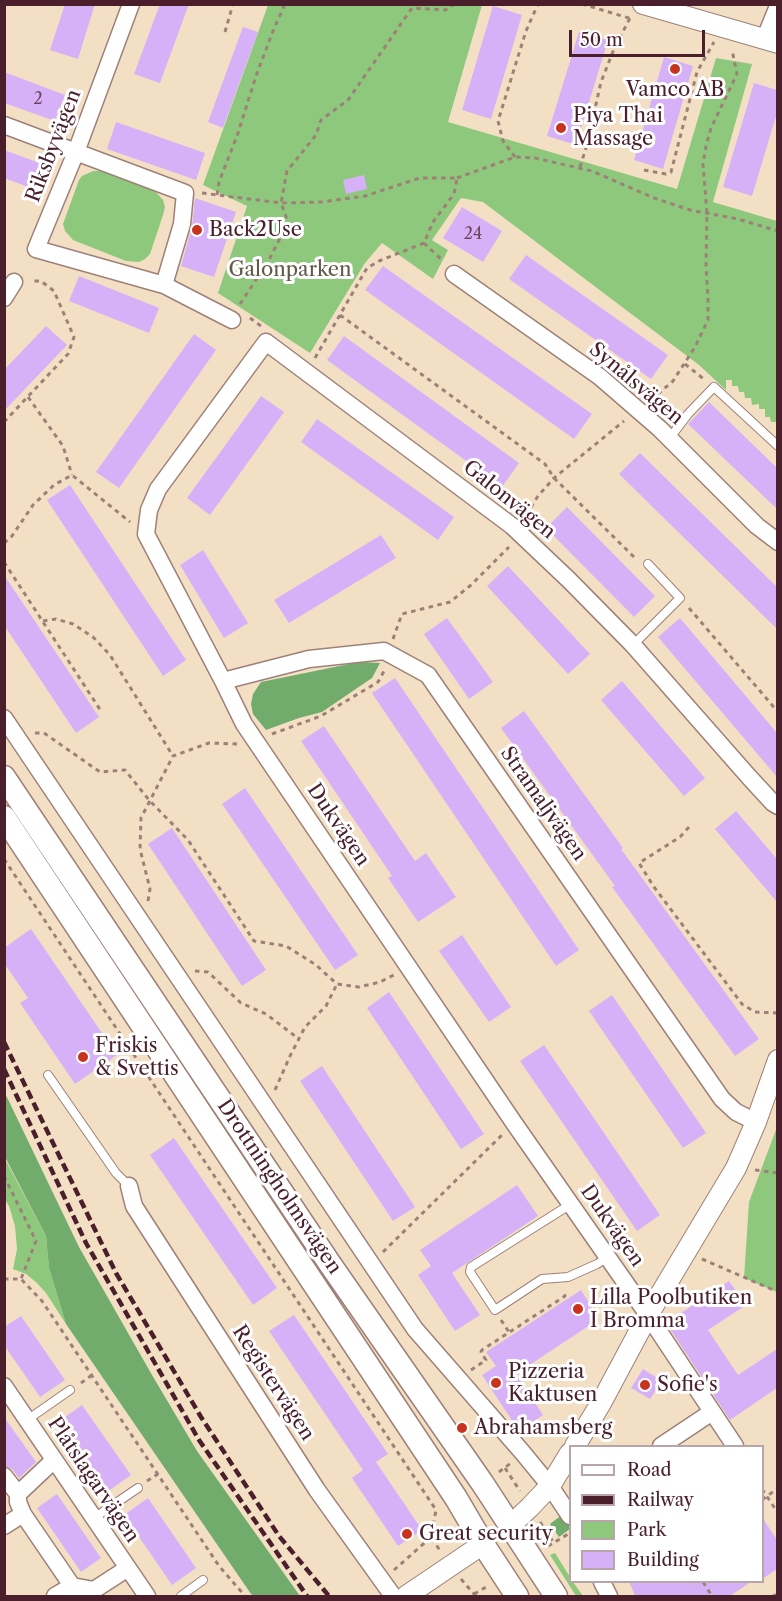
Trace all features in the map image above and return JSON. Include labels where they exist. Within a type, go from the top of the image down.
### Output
[{"type":"main road","name":"Drottningholmsvägen","points":[[4,777],[324,1254],[483,1484],[556,1596]]},
{"type":"main road","name":"Drottningholmsvägen","points":[[4,817],[443,1478],[518,1596]]},
{"type":"main road","points":[[483,1544],[510,1526]]},
{"type":"street","name":"Riksbyvägen","points":[[131,4],[76,152],[36,249],[164,285]]},
{"type":"street","points":[[637,8],[718,26],[771,41],[777,6]]},
{"type":"street","points":[[4,125],[185,193],[182,224],[164,285],[235,314]]},
{"type":"street","name":"Synålsvägen","points":[[454,274],[600,377],[669,439],[757,526],[777,542]]},
{"type":"street","points":[[4,298],[14,282]]},
{"type":"street","name":"Galonvägen","points":[[146,534],[149,510],[158,489],[266,342],[512,526],[633,645],[777,807]]},
{"type":"street","name":"Dukvägen","points":[[146,534],[244,724],[734,1445]]},
{"type":"street","name":"Stramaljvägen","points":[[223,681],[309,658],[384,651],[428,675],[722,1099],[736,1112],[756,1122]]},
{"type":"street","name":"Drottningholmsvägen","points":[[4,718],[415,1329],[550,1486],[569,1514]]},
{"type":"street","points":[[576,1445],[685,1251],[736,1168],[756,1122],[777,1060]]},
{"type":"street","name":"Registervägen","points":[[129,1186],[134,1206],[317,1490],[393,1596]]},
{"type":"street","name":"Plåtslagarvägen","points":[[4,1386],[147,1596]]},
{"type":"street","points":[[663,1445],[712,1412]]},
{"type":"street","points":[[510,1526],[550,1486],[569,1455]]},
{"type":"street","points":[[18,1494],[54,1460]]},
{"type":"street","points":[[4,1476],[18,1494],[18,1502],[23,1514],[76,1591]]},
{"type":"street","points":[[4,1526],[23,1514]]},
{"type":"street","points":[[406,1596],[483,1544]]},
{"type":"street","points":[[55,1596],[94,1590],[128,1568]]},
{"type":"lane","points":[[669,439],[688,414],[714,387],[777,446]]},
{"type":"lane","points":[[633,645],[680,598],[648,564]]},
{"type":"lane","points":[[48,1075],[116,1173],[129,1186]]},
{"type":"lane","points":[[571,1204],[471,1267],[470,1272],[495,1310],[542,1279],[568,1277],[608,1257]]},
{"type":"lane","points":[[27,1420],[70,1390]]},
{"type":"lane","points":[[94,1518],[138,1488]]},
{"type":"lane","points":[[181,1596],[203,1580]]},
{"type":"path","points":[[225,32],[233,4]]},
{"type":"path","points":[[217,195],[219,182],[237,136],[256,76],[285,4]]},
{"type":"path","points":[[235,314],[269,260],[288,222],[282,203],[287,171],[316,135],[321,120],[348,100],[412,6],[445,9],[455,4]]},
{"type":"path","points":[[515,157],[503,141],[498,121],[526,31],[538,4]]},
{"type":"path","points":[[580,168],[601,82],[614,49],[637,8]]},
{"type":"path","points":[[644,170],[666,174],[671,172],[697,72],[714,43],[718,26]]},
{"type":"path","points":[[185,193],[282,203],[321,202],[365,196],[420,178],[457,178],[515,157],[535,158],[592,171],[654,198],[690,210],[738,219],[777,231]]},
{"type":"path","points":[[307,372],[367,268],[424,243],[434,222],[454,194],[457,178]]},
{"type":"path","points":[[424,243],[450,267],[454,274]]},
{"type":"path","points":[[4,422],[68,354],[74,337],[54,291],[40,281],[14,282]]},
{"type":"path","points":[[340,315],[545,464],[554,478],[637,560],[648,564]]},
{"type":"path","points":[[685,364],[714,387]]},
{"type":"path","points":[[28,397],[63,446],[72,475],[146,534]]},
{"type":"path","points":[[4,543],[12,536],[33,505],[54,485],[72,475]]},
{"type":"path","points":[[4,562],[101,711]]},
{"type":"path","points":[[680,598],[777,712]]},
{"type":"path","points":[[43,621],[56,619],[73,624],[93,637],[110,655],[173,756]]},
{"type":"path","points":[[142,924],[150,889],[140,849],[141,818],[173,756],[209,743],[245,744],[321,716],[378,682],[387,666],[389,654]]},
{"type":"path","points":[[14,733],[44,733],[100,772],[124,770],[188,840],[254,941],[286,946],[316,965],[337,984],[359,987],[380,982],[410,968]]},
{"type":"path","points":[[689,826],[680,837],[639,863],[654,887],[742,1004],[755,1011],[777,1013]]},
{"type":"path","points":[[4,859],[436,1510],[431,1537],[382,1581]]},
{"type":"path","points":[[172,968],[208,972],[241,1003],[266,1014],[299,1039]]},
{"type":"path","points":[[267,1110],[305,1027],[326,1006],[337,984]]},
{"type":"path","points":[[371,1264],[514,1123]]},
{"type":"path","points":[[4,1176],[36,1241],[21,1279]]},
{"type":"path","points":[[685,1251],[777,1292]]},
{"type":"path","points":[[458,1379],[486,1360],[482,1350],[565,1296],[563,1285],[568,1277]]},
{"type":"path","points":[[4,1279],[21,1279],[42,1301],[219,1566],[245,1596]]},
{"type":"path","points":[[505,1468],[554,1543],[569,1534]]},
{"type":"path","points":[[764,1499],[777,1488]]},
{"type":"path","points":[[764,1493],[777,1513]]},
{"type":"path","points":[[431,1537],[451,1567]]},
{"type":"path","points":[[704,1583],[712,1596]]},
{"type":"path","points":[[773,1596],[777,1594]]},
{"type":"green space","name":"Galonparken","points":[[268,5],[482,5],[448,122],[677,189],[716,58],[752,64],[713,202],[777,221],[777,422],[771,422],[770,417],[765,417],[765,409],[759,409],[759,404],[752,405],[751,398],[745,398],[744,392],[739,392],[738,386],[732,386],[732,380],[726,380],[726,390],[699,365],[483,202],[461,198],[432,240],[448,250],[433,279],[382,243],[365,263],[310,353],[218,293],[247,206],[203,185]]},
{"type":"green space","points":[[93,171],[100,171],[154,190],[163,200],[165,207],[163,215],[150,254],[145,259],[139,262],[126,261],[73,240],[65,231],[63,224],[79,180]]},
{"type":"green space","points":[[359,662],[380,663],[372,678],[322,712],[266,730],[253,714],[251,704],[253,694],[261,682]]},
{"type":"green space","points":[[5,1093],[79,1247],[152,1375],[197,1451],[300,1596],[254,1596],[251,1594],[66,1324],[49,1268],[46,1236],[5,1157]]},
{"type":"green space","points":[[777,1127],[778,1292],[744,1278],[749,1202]]},
{"type":"green space","points":[[4,1157],[46,1236],[49,1268],[66,1324],[37,1283],[26,1274],[13,1269],[17,1249],[15,1226],[5,1200]]},
{"type":"green space","points":[[563,1514],[569,1523],[569,1530],[559,1537],[550,1524]]},
{"type":"green space","points":[[555,1553],[569,1575],[569,1583],[574,1583],[583,1596],[576,1596],[550,1555]]},
{"type":"building","points":[[65,4],[95,4],[78,59],[50,50]]},
{"type":"building","points":[[160,4],[189,4],[160,83],[134,74]]},
{"type":"building","points":[[493,6],[522,15],[491,119],[462,110]]},
{"type":"building","points":[[243,27],[258,32],[223,128],[208,122]]},
{"type":"building","points":[[579,32],[608,40],[576,145],[547,136]]},
{"type":"building","points":[[664,57],[693,66],[663,169],[634,160]]},
{"type":"building","points":[[4,72],[65,95],[55,121],[4,103]]},
{"type":"building","points":[[754,83],[777,90],[777,113],[752,196],[723,187]]},
{"type":"building","points":[[116,122],[205,153],[196,180],[107,149]]},
{"type":"building","points":[[4,150],[48,166],[39,191],[4,178]]},
{"type":"building","points":[[364,175],[367,189],[346,194],[343,180]]},
{"type":"building","points":[[195,198],[236,212],[214,277],[181,266],[192,227]]},
{"type":"building","points":[[462,207],[502,231],[483,262],[443,238]]},
{"type":"building","points":[[526,255],[668,355],[651,379],[509,279]]},
{"type":"building","points":[[383,266],[592,414],[574,439],[365,290]]},
{"type":"building","points":[[79,276],[159,308],[149,333],[69,301]]},
{"type":"building","points":[[46,326],[67,345],[4,411],[4,370]]},
{"type":"building","points":[[194,334],[216,350],[119,488],[96,472]]},
{"type":"building","points":[[344,336],[519,463],[502,487],[327,360]]},
{"type":"building","points":[[261,396],[284,412],[210,515],[187,498]]},
{"type":"building","points":[[709,402],[777,468],[777,509],[688,424]]},
{"type":"building","points":[[317,419],[454,517],[438,540],[301,442]]},
{"type":"building","points":[[640,453],[777,587],[777,629],[619,474]]},
{"type":"building","points":[[70,485],[186,660],[163,676],[47,500]]},
{"type":"building","points":[[567,507],[655,596],[634,617],[546,528]]},
{"type":"building","points":[[381,535],[396,558],[289,623],[274,600]]},
{"type":"building","points":[[203,550],[248,623],[224,638],[180,565]]},
{"type":"building","points":[[508,566],[590,654],[568,674],[487,586]]},
{"type":"building","points":[[4,575],[99,717],[76,733],[4,625]]},
{"type":"building","points":[[447,618],[493,682],[469,699],[424,634]]},
{"type":"building","points":[[680,618],[777,733],[777,777],[658,637]]},
{"type":"building","points":[[395,678],[579,950],[556,966],[372,693]]},
{"type":"building","points":[[622,681],[705,778],[684,796],[601,700]]},
{"type":"building","points":[[524,711],[759,1039],[735,1056],[612,887],[615,886],[501,728]]},
{"type":"building","points":[[324,726],[415,861],[426,853],[456,897],[418,922],[388,878],[392,876],[301,741]]},
{"type":"building","points":[[245,788],[358,955],[335,970],[222,804]]},
{"type":"building","points":[[736,811],[777,859],[777,902],[715,829]]},
{"type":"building","points":[[172,828],[266,970],[242,986],[148,844]]},
{"type":"building","points":[[31,929],[117,1055],[75,1084],[20,1003],[28,998],[4,963],[4,948]]},
{"type":"building","points":[[462,935],[511,1007],[489,1022],[439,951]]},
{"type":"building","points":[[389,992],[484,1134],[461,1149],[367,1008]]},
{"type":"building","points":[[612,995],[706,1133],[683,1148],[589,1011]]},
{"type":"building","points":[[544,1045],[660,1215],[637,1231],[520,1061]]},
{"type":"building","points":[[322,1066],[415,1207],[393,1221],[300,1081]]},
{"type":"building","points":[[174,1138],[277,1288],[253,1305],[150,1155]]},
{"type":"building","points":[[517,1185],[538,1216],[452,1273],[480,1315],[455,1331],[418,1275],[431,1266],[420,1250]]},
{"type":"building","points":[[729,1281],[746,1305],[708,1330],[738,1375],[777,1349],[777,1388],[730,1420],[666,1323]]},
{"type":"building","points":[[581,1290],[599,1319],[516,1374],[543,1415],[519,1431],[482,1375],[496,1366],[486,1352]]},
{"type":"building","points":[[294,1315],[388,1454],[376,1462],[422,1530],[398,1546],[352,1478],[363,1470],[269,1331]]},
{"type":"building","points":[[21,1316],[65,1380],[40,1397],[4,1345],[4,1327]]},
{"type":"building","points":[[643,1369],[662,1381],[650,1399],[631,1388]]},
{"type":"building","points":[[82,1405],[131,1475],[107,1492],[58,1422]]},
{"type":"building","points":[[4,1417],[36,1462],[19,1478],[12,1469],[4,1466]]},
{"type":"building","points":[[57,1494],[101,1558],[81,1572],[37,1508]]},
{"type":"building","points":[[148,1498],[196,1568],[172,1585],[124,1515]]},
{"type":"building","points":[[764,1520],[777,1540],[777,1569],[764,1578]]},
{"type":"building","points":[[630,1583],[749,1583],[730,1596],[635,1596]]},
{"type":"railway","points":[[4,1042],[116,1273],[201,1417],[279,1536],[329,1596]]},
{"type":"railway","points":[[4,1069],[86,1243],[199,1440],[307,1596]]},
{"type":"place","name":"Vamco AB","points":[[675,69]]},
{"type":"place","name":"Piya Thai Massage","points":[[561,128]]},
{"type":"place","name":"Back2Use","points":[[197,230]]},
{"type":"place","name":"Friskis & Svettis","points":[[83,1057]]},
{"type":"place","name":"Lilla Poolbutiken I Bromma","points":[[578,1309]]},
{"type":"place","name":"Pizzeria Kaktusen","points":[[496,1383]]},
{"type":"place","name":"Sofie's","points":[[645,1385]]},
{"type":"place","name":"Abrahamsberg","points":[[462,1428]]},
{"type":"place","name":"Great security","points":[[407,1534]]}]
